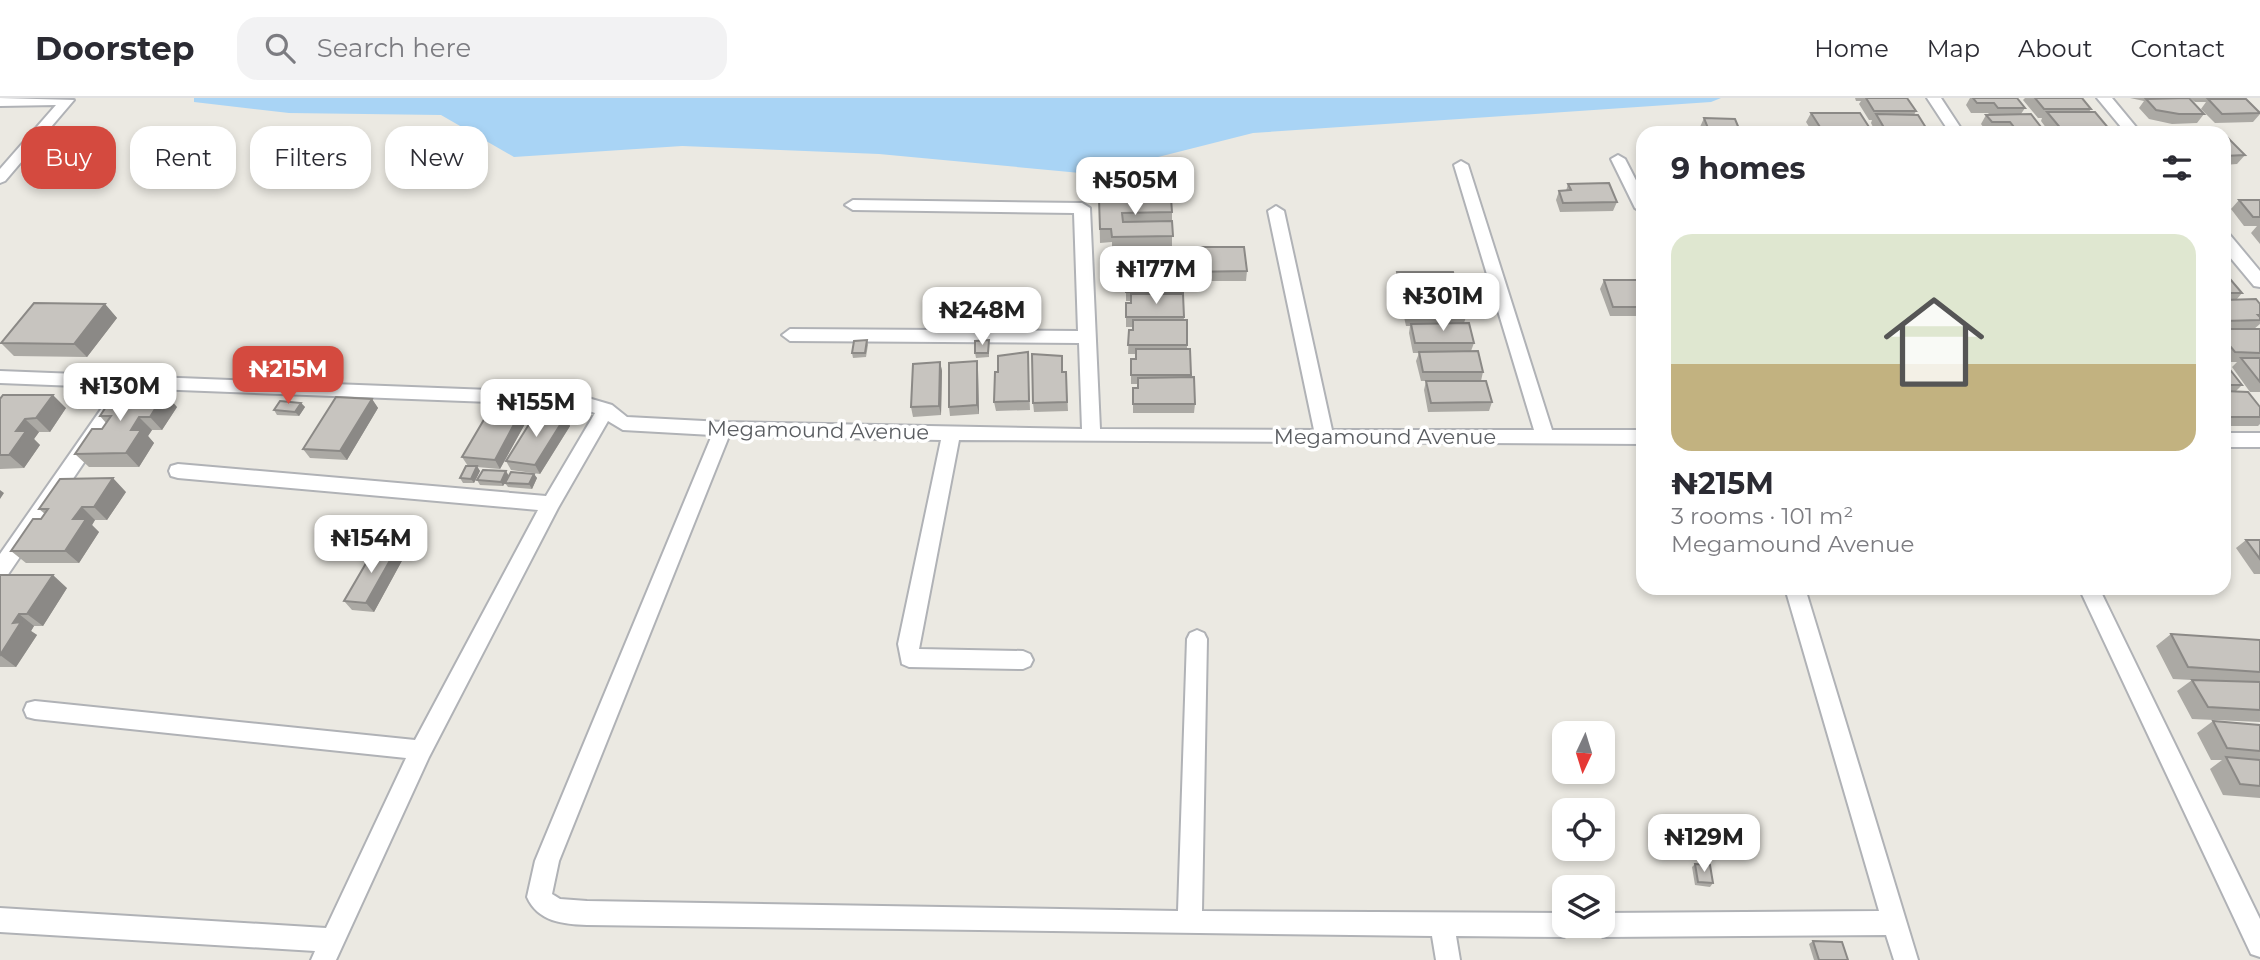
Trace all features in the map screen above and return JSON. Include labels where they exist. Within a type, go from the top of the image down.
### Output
[{"type":"street","points":[[1934,98],[1952,126]]},
{"type":"street","points":[[2104,98],[2128,126]]},
{"type":"street","points":[[0,102],[67,100],[0,178]]},
{"type":"street","points":[[1618,159],[1636,194]]},
{"type":"street","points":[[1461,165],[1545,436]]},
{"type":"street","points":[[853,205],[1082,208],[1091,436]]},
{"type":"street","points":[[1276,211],[1324,436]]},
{"type":"street","points":[[2231,247],[2260,282]]},
{"type":"street","points":[[790,335],[1087,337]]},
{"type":"street","name":"Megamound Avenue","points":[[0,377],[539,398],[578,401],[606,410],[624,423],[723,429],[1091,436],[1636,438]]},
{"type":"street","points":[[0,570],[130,382]]},
{"type":"street","points":[[0,920],[327,950],[421,750],[551,504],[606,410]]},
{"type":"street","points":[[723,429],[547,861],[539,897],[545,906],[554,910],[587,913],[1552,925]]},
{"type":"street","points":[[951,433],[908,644],[909,658],[1023,660]]},
{"type":"street","points":[[2231,440],[2260,440]]},
{"type":"street","points":[[178,471],[551,504]]},
{"type":"street","points":[[1797,595],[1906,960]]},
{"type":"street","points":[[2092,595],[2260,945]]},
{"type":"street","points":[[1190,922],[1197,639]]},
{"type":"street","points":[[34,710],[421,750]]},
{"type":"street","points":[[1615,925],[1895,923]]},
{"type":"street","points":[[1442,925],[1448,960]]},
{"type":"water","points":[[194,98],[1721,98],[1711,102],[1253,133],[1091,174],[879,154],[682,146],[514,157],[488,142],[488,126],[460,126],[441,115],[289,113],[194,102]]},
{"type":"building","points":[[1866,98],[1907,98],[1916,111],[1874,111]]},
{"type":"building","points":[[1973,98],[2017,98],[2025,108],[1998,108],[1994,103],[1977,103]]},
{"type":"building","points":[[2035,98],[2082,98],[2091,109],[2044,109]]},
{"type":"building","points":[[2189,98],[2204,114],[2156,110],[2146,99]]},
{"type":"building","points":[[2208,99],[2246,99],[2260,113],[2222,114]]},
{"type":"building","points":[[2047,112],[2095,112],[2107,126],[2059,126]]},
{"type":"building","points":[[1811,113],[1860,113],[1868,126],[1819,126]]},
{"type":"building","points":[[1876,114],[1918,115],[1925,126],[1883,126]]},
{"type":"building","points":[[2031,114],[2040,126],[2013,126],[2010,122],[1992,122],[1986,115]]},
{"type":"building","points":[[1704,118],[1735,119],[1738,126],[1707,126]]},
{"type":"building","points":[[2231,141],[2245,155],[2231,156]]},
{"type":"building","points":[[1609,183],[1617,202],[1563,203],[1559,191],[1571,190],[1568,184]]},
{"type":"building","points":[[1171,198],[1172,212],[1122,213],[1123,222],[1172,221],[1173,236],[1112,237],[1111,229],[1100,229],[1099,199]]},
{"type":"building","points":[[2239,200],[2260,200],[2260,217],[2253,217]]},
{"type":"building","points":[[1186,247],[1244,247],[1247,271],[1188,272]]},
{"type":"building","points":[[1131,269],[1182,269],[1183,292],[1126,292],[1126,278],[1131,278]]},
{"type":"building","points":[[1397,272],[1453,272],[1457,290],[1401,290]]},
{"type":"building","points":[[1604,280],[1636,280],[1636,307],[1613,307]]},
{"type":"building","points":[[2231,280],[2242,293],[2231,293]]},
{"type":"building","points":[[1131,294],[1183,294],[1184,317],[1126,317],[1126,303],[1131,303]]},
{"type":"building","points":[[1404,298],[1461,298],[1466,317],[1408,317]]},
{"type":"building","points":[[2256,299],[2260,304],[2260,320],[2231,321],[2231,300]]},
{"type":"building","points":[[34,303],[105,304],[74,344],[1,343]]},
{"type":"building","points":[[1133,320],[1187,320],[1187,345],[1128,345]]},
{"type":"building","points":[[1469,323],[1474,343],[1415,343],[1411,324]]},
{"type":"building","points":[[2231,329],[2260,329],[2260,353],[2235,352],[2231,347]]},
{"type":"building","points":[[867,340],[865,353],[852,353],[854,341]]},
{"type":"building","points":[[989,340],[988,353],[975,353],[975,341]]},
{"type":"building","points":[[1136,349],[1190,349],[1191,375],[1131,375],[1131,359],[1136,359]]},
{"type":"building","points":[[1478,351],[1483,372],[1423,372],[1419,352]]},
{"type":"building","points":[[1028,352],[1029,401],[994,402],[998,356]]},
{"type":"building","points":[[1032,354],[1062,356],[1062,372],[1066,372],[1067,402],[1033,403]]},
{"type":"building","points":[[2241,358],[2260,358],[2260,382]]},
{"type":"building","points":[[977,361],[977,405],[949,407],[949,363]]},
{"type":"building","points":[[940,362],[939,406],[911,407],[913,364]]},
{"type":"building","points":[[2231,371],[2242,385],[2231,385]]},
{"type":"building","points":[[1194,377],[1195,404],[1133,404],[1133,388],[1138,388],[1138,378]]},
{"type":"building","points":[[1426,381],[1486,381],[1492,402],[1431,403]]},
{"type":"building","points":[[2231,391],[2248,392],[2260,407],[2260,417],[2231,417]]},
{"type":"building","points":[[115,393],[165,393],[150,417],[139,417],[131,430],[141,430],[126,453],[75,454],[92,429],[102,429],[111,416],[100,416]]},
{"type":"building","points":[[3,395],[53,395],[36,418],[25,419],[16,431],[26,431],[9,455],[0,455],[0,399]]},
{"type":"building","points":[[336,397],[372,399],[340,451],[303,449]]},
{"type":"building","points":[[280,401],[301,403],[295,412],[274,410]]},
{"type":"building","points":[[489,411],[520,413],[495,460],[462,457]]},
{"type":"building","points":[[536,413],[565,417],[535,465],[506,461]]},
{"type":"building","points":[[466,466],[477,466],[471,479],[460,478]]},
{"type":"building","points":[[483,470],[506,471],[501,482],[477,480]]},
{"type":"building","points":[[511,472],[534,474],[529,484],[505,483]]},
{"type":"building","points":[[113,478],[94,507],[82,507],[73,519],[86,519],[65,551],[11,551],[33,519],[41,519],[48,509],[39,509],[60,479]]},
{"type":"building","points":[[2246,540],[2260,540],[2260,559]]},
{"type":"building","points":[[376,546],[397,548],[366,603],[344,601]]},
{"type":"building","points":[[0,575],[53,575],[27,614],[19,614],[13,623],[21,622],[0,655]]},
{"type":"building","points":[[2171,634],[2260,640],[2260,672],[2188,667]]},
{"type":"building","points":[[2192,680],[2260,682],[2260,710],[2208,707]]},
{"type":"building","points":[[2213,721],[2260,725],[2260,751],[2227,748]]},
{"type":"building","points":[[2226,757],[2260,760],[2260,786],[2240,784]]},
{"type":"building","points":[[1695,864],[1710,865],[1713,883],[1698,882]]},
{"type":"building","points":[[1813,941],[1842,942],[1848,960],[1819,960]]}]
